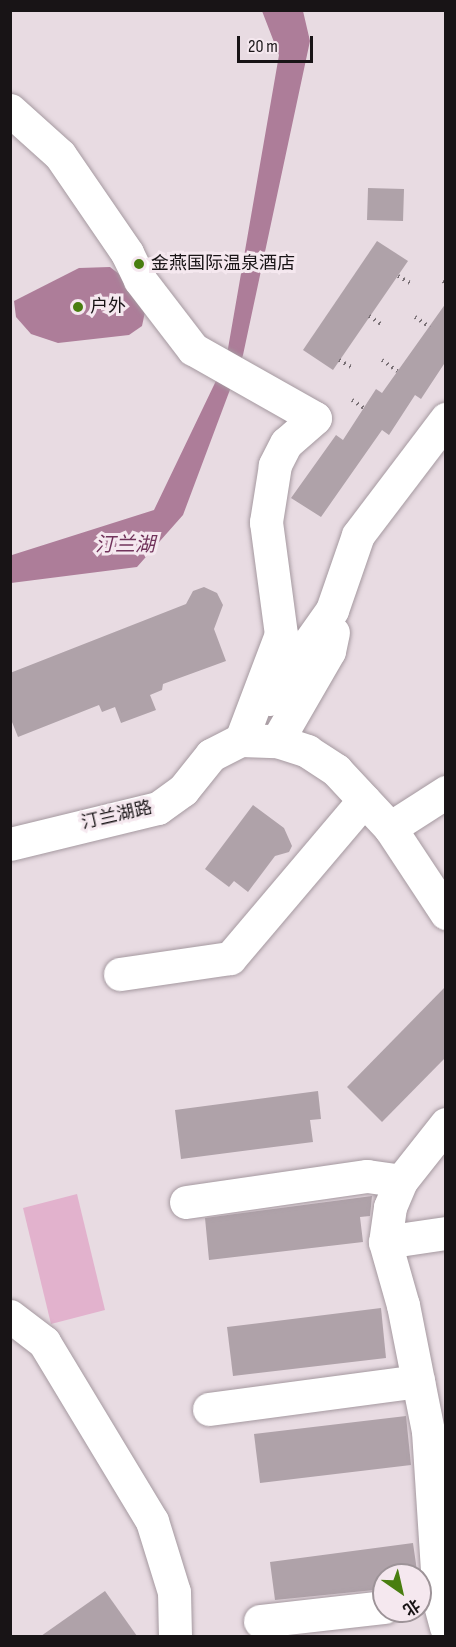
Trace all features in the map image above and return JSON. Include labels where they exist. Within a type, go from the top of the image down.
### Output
[{"type":"street","points":[[10,111],[60,156],[127,253],[140,280],[193,350],[315,418],[286,443],[275,465],[266,522],[281,634],[241,740]]},
{"type":"street","points":[[276,741],[329,651],[332,610],[358,535],[446,419]]},
{"type":"street","points":[[241,740],[332,610]]},
{"type":"street","name":"汀兰湖路","points":[[10,844],[158,808],[183,790],[211,755],[241,740],[276,741],[307,751],[336,770],[390,828],[446,913]]},
{"type":"street","points":[[390,828],[446,792]]},
{"type":"street","points":[[120,974],[230,958],[364,800]]},
{"type":"street","points":[[435,1611],[438,1462],[385,1242],[390,1207],[400,1181],[446,1124]]},
{"type":"street","points":[[186,1202],[367,1176],[400,1181]]},
{"type":"street","points":[[385,1242],[446,1233]]},
{"type":"street","points":[[10,1316],[44,1342],[152,1521],[174,1592],[175,1636]]},
{"type":"street","points":[[209,1409],[418,1381]]},
{"type":"street","points":[[260,1621],[372,1608]]},
{"type":"path","points":[[398,276],[410,283]]},
{"type":"path","points":[[369,316],[381,324]]},
{"type":"path","points":[[415,317],[430,327]]},
{"type":"path","points":[[339,360],[351,367]]},
{"type":"path","points":[[382,360],[397,370]]},
{"type":"path","points":[[352,400],[364,408]]},
{"type":"shaded area","points":[[77,1194],[105,1310],[51,1324],[23,1208]]},
{"type":"water","name":"汀兰湖","points":[[262,11],[303,11],[310,41],[243,355],[183,515],[137,567],[11,583],[12,555],[154,510],[226,360],[279,55]]},
{"type":"water","name":"户外","points":[[110,267],[123,277],[145,312],[142,326],[129,335],[58,343],[31,334],[16,317],[14,301],[79,268]]},
{"type":"building","points":[[368,188],[404,189],[403,221],[367,220]]},
{"type":"building","points":[[377,241],[408,261],[333,370],[303,350]]},
{"type":"building","points":[[446,303],[446,361],[421,399],[415,395],[389,435],[382,430],[321,517],[291,498],[336,435],[343,440],[376,389],[382,393]]},
{"type":"building","points":[[204,587],[217,593],[223,605],[214,629],[226,661],[163,684],[162,690],[150,695],[156,710],[121,723],[115,707],[102,712],[99,705],[18,737],[10,717],[10,673],[186,604],[193,591]]},
{"type":"building","points":[[253,805],[284,828],[292,846],[289,852],[275,856],[248,892],[234,881],[229,887],[205,869]]},
{"type":"building","points":[[446,986],[446,1057],[382,1122],[347,1087]]},
{"type":"building","points":[[318,1091],[321,1119],[310,1120],[313,1142],[181,1159],[175,1110]]},
{"type":"building","points":[[372,1196],[370,1216],[360,1217],[363,1242],[209,1260],[205,1218]]},
{"type":"building","points":[[381,1308],[386,1358],[233,1376],[227,1327]]},
{"type":"building","points":[[406,1416],[411,1465],[260,1483],[254,1434]]},
{"type":"building","points":[[413,1543],[416,1563],[372,1563],[372,1590],[275,1600],[270,1562]]},
{"type":"building","points":[[105,1591],[137,1636],[41,1636]]},
{"type":"place","name":"金燕国际温泉酒店","points":[[139,264]]},
{"type":"place","name":"户外","points":[[78,307]]}]
